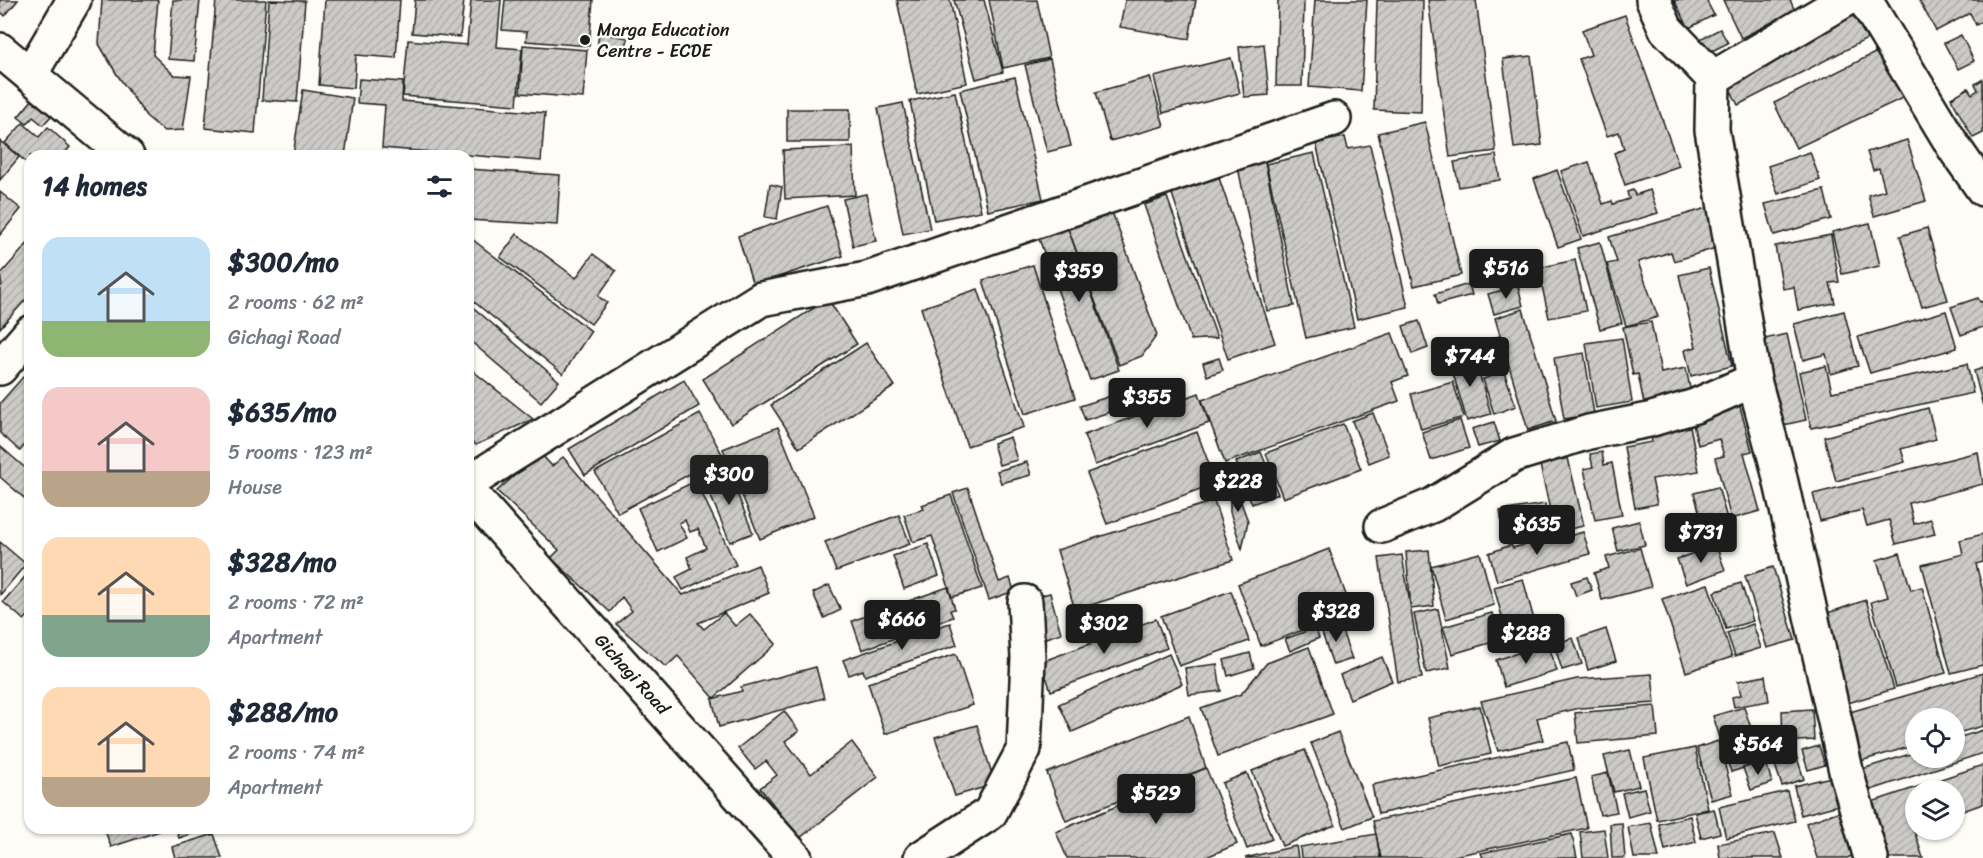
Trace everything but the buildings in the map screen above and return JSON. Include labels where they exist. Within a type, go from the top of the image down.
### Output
[{"type":"street","points":[[30,75],[74,0]]},
{"type":"street","points":[[1653,0],[1666,29],[1713,78],[1712,130],[1754,380],[1777,465],[1846,775],[1871,858]]},
{"type":"street","points":[[1713,78],[1845,0]]},
{"type":"street","points":[[1865,0],[1954,149],[1983,189]]},
{"type":"street","points":[[0,50],[120,150]]},
{"type":"street","points":[[474,479],[761,299],[867,279],[1334,119]]},
{"type":"street","points":[[0,368],[24,340]]},
{"type":"street","points":[[1382,526],[1433,505],[1514,456],[1589,432],[1650,420],[1695,406],[1754,380]]},
{"type":"street","name":"Gichagi Road","points":[[474,498],[795,858]]},
{"type":"street","points":[[921,858],[990,813],[1024,748],[1028,658],[1024,603]]},
{"type":"place","name":"Marga Education Centre - ECDE","points":[[585,40]]}]
